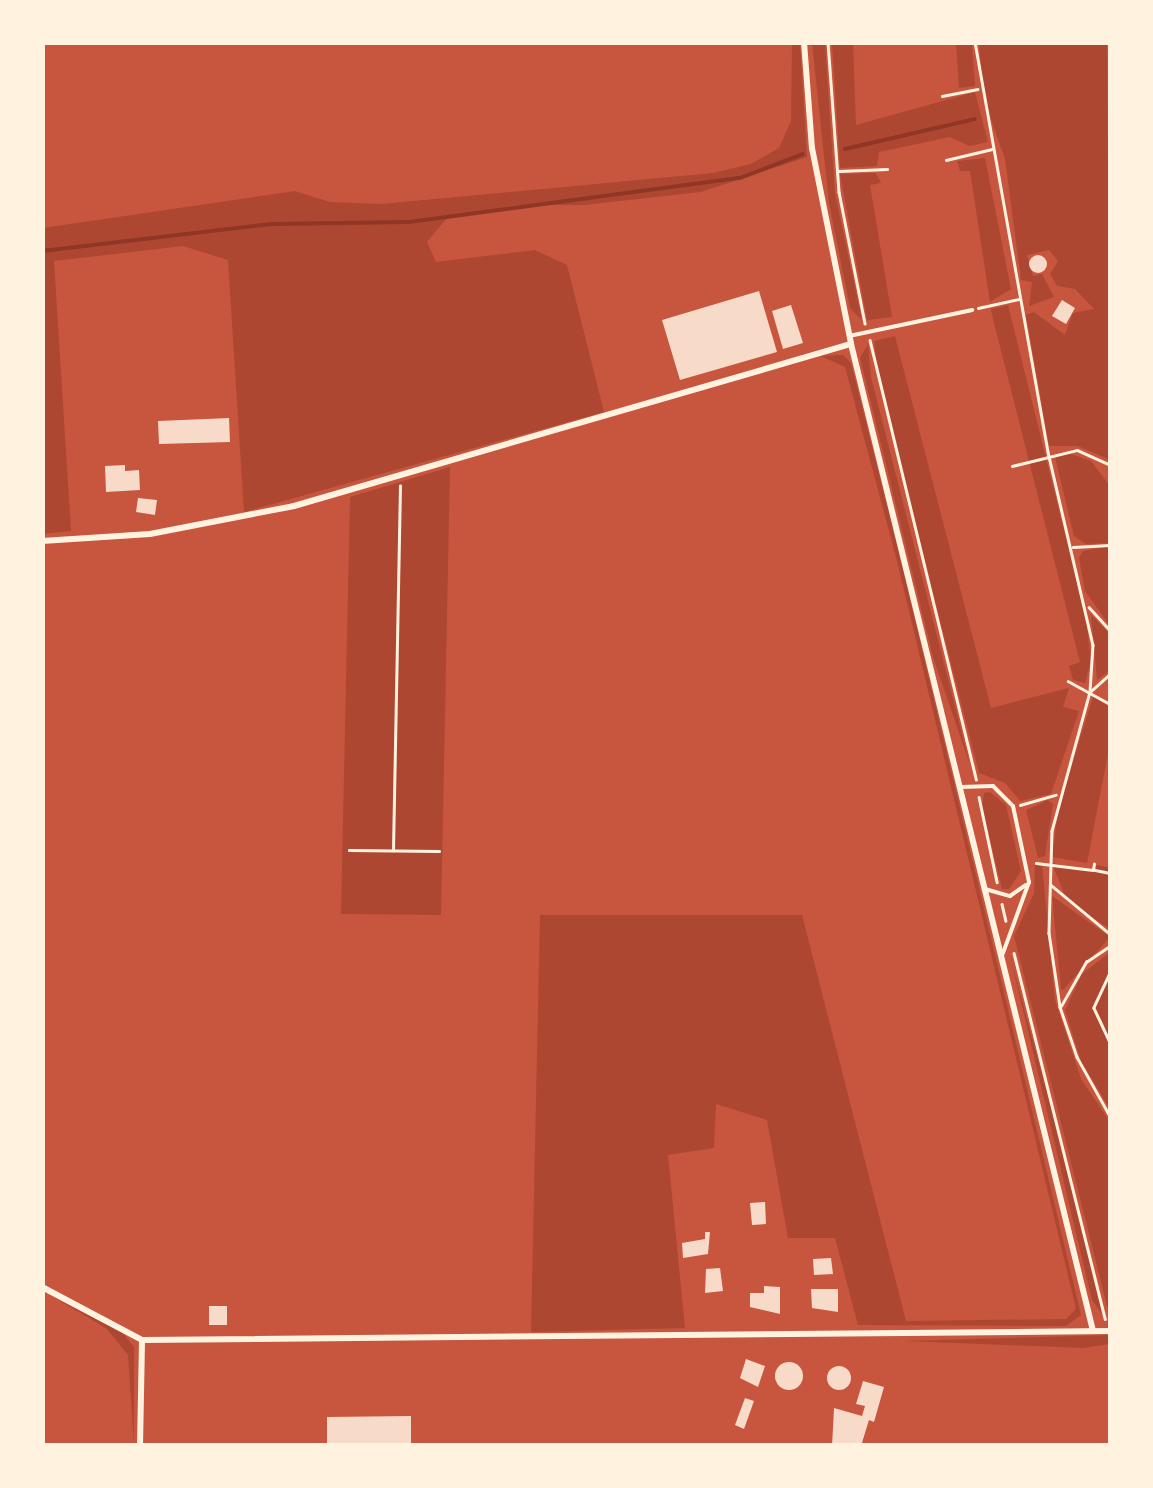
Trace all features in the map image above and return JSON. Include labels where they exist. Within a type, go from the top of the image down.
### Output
[{"type":"street","points":[[804,42],[812,148],[850,340],[1093,1331]]},
{"type":"street","points":[[42,541],[150,534],[399,477],[850,340]]},
{"type":"street","points":[[42,1287],[142,1340],[1108,1331]]},
{"type":"street","points":[[140,1446],[142,1340]]},
{"type":"lane","points":[[850,340],[868,332],[972,310]]},
{"type":"lane","points":[[961,788],[977,784],[1006,794],[1013,806],[1029,882],[1002,957]]},
{"type":"lane","points":[[986,889],[1000,895],[1020,892],[1029,882]]},
{"type":"path","points":[[828,42],[836,171],[868,332],[1000,895],[1108,1331]]},
{"type":"path","points":[[975,42],[978,88],[994,148],[1048,452],[1088,606],[1090,692],[1057,795],[1048,882],[1060,1007],[1076,1057],[1110,1116]]},
{"type":"path","points":[[942,96],[978,88]]},
{"type":"path","points":[[946,160],[994,148]]},
{"type":"path","points":[[836,171],[887,169]]},
{"type":"path","points":[[972,310],[1020,298]]},
{"type":"path","points":[[1012,466],[1048,452],[1077,450],[1110,464]]},
{"type":"path","points":[[393,850],[399,477]]},
{"type":"path","points":[[1072,547],[1110,545]]},
{"type":"path","points":[[1088,606],[1110,630]]},
{"type":"path","points":[[1090,692],[1110,674]]},
{"type":"path","points":[[1068,681],[1110,704]]},
{"type":"path","points":[[1013,806],[1057,795]]},
{"type":"path","points":[[349,850],[438,851]]},
{"type":"path","points":[[1026,865],[1049,860],[1110,873]]},
{"type":"path","points":[[1048,882],[1065,902],[1110,934]]},
{"type":"path","points":[[1060,1007],[1086,962],[1110,946]]},
{"type":"path","points":[[1110,973],[1094,1008],[1110,1043]]},
{"type":"shaded area","points":[[792,43],[800,43],[807,157],[701,192],[584,205],[519,205],[447,218],[427,242],[436,262],[535,250],[567,265],[604,412],[244,512],[228,260],[183,246],[54,261],[71,531],[43,534],[43,228],[295,191],[330,202],[381,204],[713,173],[751,164],[779,148],[791,121]]},
{"type":"shaded area","points":[[812,43],[825,43],[835,193],[862,320],[850,308],[829,203]]},
{"type":"shaded area","points":[[832,43],[853,43],[856,125],[975,92],[988,142],[969,146],[950,137],[879,152],[877,166],[840,168]]},
{"type":"shaded area","points":[[956,43],[972,43],[975,86],[959,88]]},
{"type":"shaded area","points":[[979,43],[1107,43],[1110,460],[1078,446],[1049,446],[1026,315],[1034,312],[1065,335],[1073,313],[1094,309],[1075,289],[1057,286],[1050,274],[1058,261],[1049,250],[1027,255],[1033,276],[1042,274],[1054,297],[1029,306],[1032,282],[1021,280],[1005,159],[984,100]]},
{"type":"shaded area","points":[[985,158],[1011,289],[990,302],[970,171],[960,171],[957,161]]},
{"type":"shaded area","points":[[876,173],[881,183],[870,185],[892,317],[867,320],[840,174]]},
{"type":"shaded area","points":[[1008,305],[1086,619],[1091,661],[1085,683],[1073,680],[1069,666],[1080,662],[992,315],[991,309]]},
{"type":"shaded area","points":[[895,336],[991,708],[1069,688],[1063,707],[1079,711],[1051,794],[1020,801],[1005,783],[979,773],[878,377],[874,341]]},
{"type":"shaded area","points":[[868,344],[871,377],[970,765],[933,657],[860,358]]},
{"type":"shaded area","points":[[843,355],[851,363],[901,561],[1081,1315],[1066,1326],[858,1325],[835,1238],[788,1238],[767,1120],[716,1104],[714,1148],[668,1155],[685,1328],[531,1332],[540,915],[802,915],[906,1321],[1066,1319],[1076,1309],[897,561],[845,367],[821,356]]},
{"type":"shaded area","points":[[1068,453],[1091,461],[1110,486],[1110,543],[1086,544],[1074,536],[1055,457]]},
{"type":"shaded area","points":[[450,467],[441,915],[341,914],[350,497]]},
{"type":"shaded area","points":[[1110,546],[1110,626],[1085,591],[1079,558],[1083,551]]},
{"type":"shaded area","points":[[1091,615],[1110,634],[1110,670],[1097,680]]},
{"type":"shaded area","points":[[1093,697],[1110,707],[1110,743],[1087,863],[1052,857],[1059,805]]},
{"type":"shaded area","points":[[990,792],[1006,805],[1021,871],[1009,889],[1002,889],[982,807],[984,793]]},
{"type":"shaded area","points":[[1048,800],[1053,804],[1045,856],[1038,858],[1026,810]]},
{"type":"shaded area","points":[[1052,863],[1094,872],[1097,865],[1110,868],[1110,929],[1067,901]]},
{"type":"shaded area","points":[[1042,864],[1055,1000],[1081,1079],[1110,1122],[1110,1318],[1014,936],[1034,893],[1035,865]]},
{"type":"shaded area","points":[[1052,896],[1110,937],[1063,990],[1061,989]]},
{"type":"shaded area","points":[[1110,952],[1110,1109],[1081,1061],[1065,1010],[1082,974]]},
{"type":"shaded area","points":[[1010,956],[1063,1152],[1102,1314],[1092,1300]]},
{"type":"shaded area","points":[[42,1290],[123,1333],[134,1347],[134,1445],[128,1355],[107,1329]]},
{"type":"shaded area","points":[[1110,1335],[1110,1344],[1083,1348],[905,1341]]},
{"type":"building","points":[[1038,255],[1045,257],[1045,271],[1038,273],[1031,271],[1029,264],[1031,257]]},
{"type":"building","points":[[759,291],[777,352],[680,380],[662,320]]},
{"type":"building","points":[[1062,300],[1075,308],[1066,324],[1052,316]]},
{"type":"building","points":[[791,305],[803,343],[783,349],[772,311]]},
{"type":"building","points":[[229,418],[230,442],[159,444],[158,421]]},
{"type":"building","points":[[125,465],[125,471],[139,470],[140,490],[106,492],[105,466]]},
{"type":"building","points":[[138,498],[157,500],[155,515],[136,512]]},
{"type":"building","points":[[765,1202],[766,1224],[752,1225],[750,1203]]},
{"type":"building","points":[[705,1232],[710,1232],[708,1254],[683,1258],[682,1243],[705,1239]]},
{"type":"building","points":[[831,1258],[833,1274],[814,1275],[813,1259]]},
{"type":"building","points":[[720,1268],[723,1291],[705,1293],[706,1269]]},
{"type":"building","points":[[764,1286],[780,1287],[780,1314],[750,1307],[750,1293],[764,1293]]},
{"type":"building","points":[[811,1289],[838,1289],[838,1312],[812,1308]]},
{"type":"building","points":[[209,1306],[227,1306],[227,1325],[209,1325]]},
{"type":"building","points":[[746,1359],[765,1366],[758,1387],[740,1378]]},
{"type":"building","points":[[789,1362],[799,1366],[803,1376],[799,1386],[789,1390],[779,1386],[775,1376],[779,1366]]},
{"type":"building","points":[[839,1366],[851,1378],[839,1390],[827,1378]]},
{"type":"building","points":[[863,1381],[884,1387],[874,1422],[869,1420],[861,1446],[832,1446],[834,1408],[862,1416],[865,1406],[856,1404]]},
{"type":"building","points":[[745,1398],[754,1401],[744,1429],[735,1425]]},
{"type":"building","points":[[411,1416],[411,1446],[327,1446],[327,1417]]},
{"type":"waterway","points":[[845,149],[975,119]]},
{"type":"waterway","points":[[42,251],[273,224],[409,222],[740,178],[803,154]]}]
